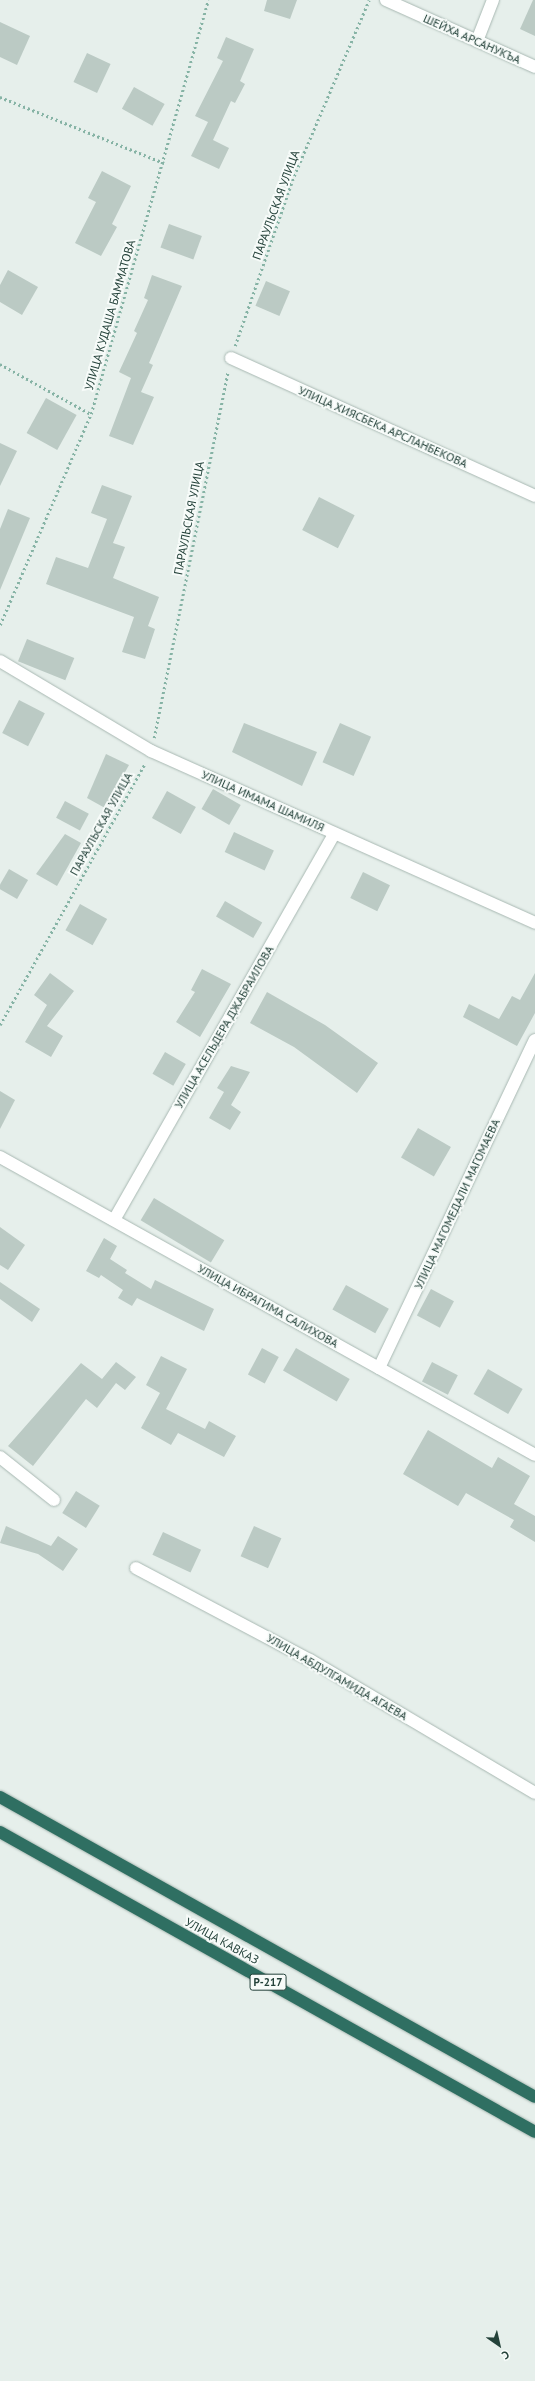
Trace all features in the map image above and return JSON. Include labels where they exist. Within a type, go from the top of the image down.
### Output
[{"type":"highway","name":"УЛИЦА КАВКАЗ","points":[[0,1797],[535,2097]]},
{"type":"highway","name":"УЛИЦА КАВКАЗ","points":[[0,1832],[535,2132]]},
{"type":"street","name":"ШЕЙХА АРСАНУКЪА","points":[[386,0],[535,67]]},
{"type":"street","points":[[477,41],[493,0]]},
{"type":"street","name":"УЛИЦА ХИЯСБЕКА АРСЛАНБЕКОВА","points":[[231,358],[535,496]]},
{"type":"street","name":"УЛИЦА ИМАМА ШАМИЛЯ","points":[[0,661],[151,752],[535,923]]},
{"type":"street","name":"УЛИЦА АСЕЛЬДЕРА ДЖАБРАИЛОВА","points":[[114,1220],[334,834]]},
{"type":"street","name":"УЛИЦА МАГОМЕДАЛИ МАГОМАЕВА","points":[[379,1368],[535,1040]]},
{"type":"street","name":"УЛИЦА ИБРАГИМА САЛИХОВА","points":[[0,1157],[535,1455]]},
{"type":"street","points":[[0,1457],[54,1500]]},
{"type":"street","name":"УЛИЦА АБДУЛГАМИДА АГАЕВА","points":[[136,1568],[310,1660],[535,1792]]},
{"type":"path","name":"УЛИЦА КУДАША БАММАТОВА","points":[[0,625],[91,414],[164,163],[208,0]]},
{"type":"path","name":"ПАРАУЛЬСКАЯ УЛИЦА","points":[[0,1025],[151,752],[231,358],[294,176],[369,0]]},
{"type":"path","points":[[0,97],[164,163]]},
{"type":"path","points":[[0,364],[91,414]]},
{"type":"building","points":[[267,0],[297,0],[290,19],[264,11]]},
{"type":"building","points":[[533,0],[535,0],[535,36],[520,29]]},
{"type":"building","points":[[0,22],[30,36],[17,65],[0,57]]},
{"type":"building","points":[[226,37],[254,49],[240,81],[245,84],[235,103],[231,101],[213,140],[229,148],[219,169],[191,156],[208,122],[195,116],[223,61],[217,58]]},
{"type":"building","points":[[87,53],[111,64],[97,93],[73,82]]},
{"type":"building","points":[[134,87],[165,104],[152,126],[122,109]]},
{"type":"building","points":[[102,171],[131,186],[112,224],[117,227],[101,256],[75,243],[96,202],[88,198]]},
{"type":"building","points":[[169,224],[202,236],[193,259],[160,247]]},
{"type":"building","points":[[8,270],[38,287],[22,315],[0,302],[0,285]]},
{"type":"building","points":[[152,275],[182,286],[149,363],[153,365],[141,392],[154,397],[133,445],[109,436],[131,378],[119,372],[137,333],[134,331],[148,300],[144,298]]},
{"type":"building","points":[[266,281],[290,291],[279,316],[255,306]]},
{"type":"building","points":[[46,398],[77,415],[57,450],[27,433]]},
{"type":"building","points":[[0,443],[17,451],[0,486]]},
{"type":"building","points":[[102,485],[132,496],[113,543],[125,547],[113,578],[159,597],[148,626],[155,629],[145,659],[122,652],[134,617],[46,584],[56,557],[88,568],[107,519],[91,513]]},
{"type":"building","points":[[319,497],[355,515],[338,548],[302,530]]},
{"type":"building","points":[[8,509],[30,518],[0,590],[0,529]]},
{"type":"building","points":[[27,639],[74,658],[65,680],[18,661]]},
{"type":"building","points":[[19,700],[45,713],[28,746],[2,733]]},
{"type":"building","points":[[244,723],[317,752],[302,786],[232,752]]},
{"type":"building","points":[[340,723],[371,737],[354,776],[323,762]]},
{"type":"building","points":[[106,754],[129,765],[105,808],[87,798]]},
{"type":"building","points":[[213,789],[241,805],[229,825],[202,809]]},
{"type":"building","points":[[167,791],[196,807],[181,834],[152,818]]},
{"type":"building","points":[[65,801],[89,814],[80,830],[56,818]]},
{"type":"building","points":[[234,832],[274,851],[265,871],[225,852]]},
{"type":"building","points":[[65,834],[81,843],[57,886],[36,874]]},
{"type":"building","points":[[9,869],[28,880],[17,899],[0,889],[0,885]]},
{"type":"building","points":[[363,872],[390,885],[377,911],[350,898]]},
{"type":"building","points":[[225,901],[262,922],[253,938],[216,917]]},
{"type":"building","points":[[80,904],[107,919],[93,945],[65,930]]},
{"type":"building","points":[[202,969],[231,984],[200,1037],[176,1022],[195,992],[191,990]]},
{"type":"building","points":[[50,973],[74,991],[47,1026],[63,1036],[51,1057],[25,1042],[47,1005],[34,995]]},
{"type":"building","points":[[535,973],[535,1013],[517,1046],[463,1017],[469,1004],[499,1019],[512,996],[520,1000]]},
{"type":"building","points":[[267,992],[325,1025],[378,1063],[357,1093],[294,1047],[250,1023]]},
{"type":"building","points":[[165,1052],[186,1064],[173,1086],[152,1074]]},
{"type":"building","points":[[231,1066],[250,1072],[231,1105],[241,1112],[230,1130],[209,1118],[224,1092],[217,1088]]},
{"type":"building","points":[[0,1091],[15,1100],[0,1129]]},
{"type":"building","points":[[418,1128],[451,1147],[434,1176],[401,1157]]},
{"type":"building","points":[[154,1198],[224,1240],[211,1263],[141,1220]]},
{"type":"building","points":[[0,1227],[25,1245],[8,1270],[0,1265]]},
{"type":"building","points":[[104,1238],[117,1246],[110,1259],[127,1270],[125,1273],[151,1289],[155,1280],[214,1309],[204,1331],[137,1298],[132,1306],[118,1298],[123,1290],[101,1275],[99,1278],[86,1271]]},
{"type":"building","points":[[0,1282],[40,1309],[32,1322],[0,1299]]},
{"type":"building","points":[[346,1285],[389,1309],[375,1333],[332,1309]]},
{"type":"building","points":[[431,1289],[454,1301],[440,1328],[417,1315]]},
{"type":"building","points":[[262,1348],[279,1357],[265,1383],[248,1374]]},
{"type":"building","points":[[296,1348],[350,1379],[337,1402],[283,1371]]},
{"type":"building","points":[[161,1356],[187,1369],[166,1409],[205,1429],[209,1421],[236,1436],[224,1457],[178,1433],[171,1445],[141,1428],[160,1393],[146,1385]]},
{"type":"building","points":[[116,1362],[136,1377],[125,1390],[116,1383],[97,1408],[86,1399],[33,1466],[8,1446],[81,1363],[102,1379]]},
{"type":"building","points":[[432,1362],[458,1375],[448,1395],[422,1382]]},
{"type":"building","points":[[488,1369],[523,1389],[508,1414],[474,1394]]},
{"type":"building","points":[[428,1430],[492,1468],[498,1457],[530,1476],[514,1504],[535,1516],[535,1542],[510,1527],[514,1520],[466,1493],[458,1506],[403,1474]]},
{"type":"building","points":[[76,1491],[100,1506],[86,1528],[62,1513]]},
{"type":"building","points":[[6,1526],[51,1546],[58,1536],[78,1549],[63,1571],[38,1554],[0,1543]]},
{"type":"building","points":[[254,1526],[281,1538],[268,1568],[241,1556]]},
{"type":"building","points":[[163,1532],[201,1550],[190,1572],[152,1555]]}]
